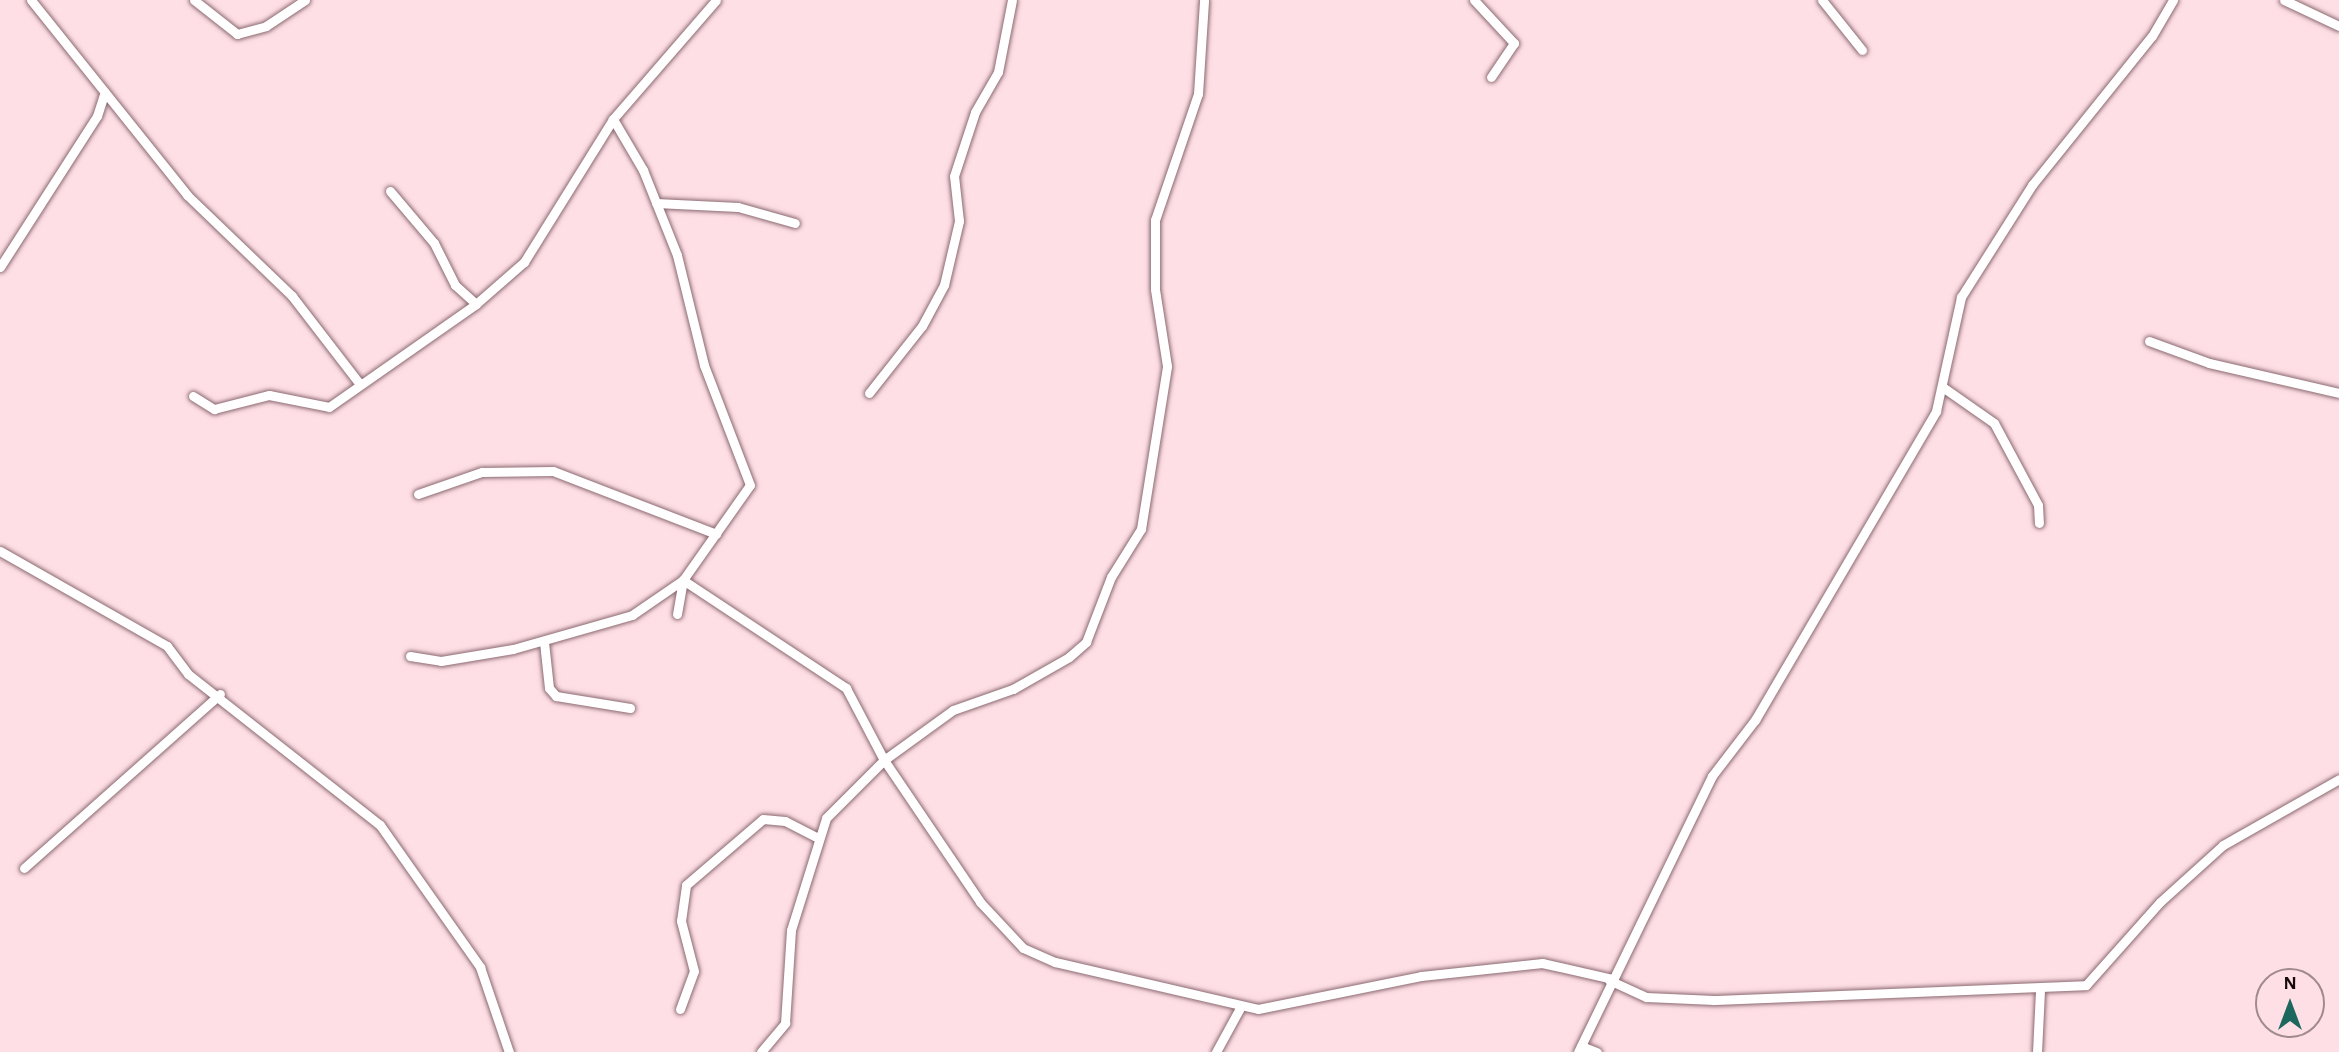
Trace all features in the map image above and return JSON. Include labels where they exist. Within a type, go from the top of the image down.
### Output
[{"type":"street","points":[[31,0],[187,195],[292,296],[359,383]]},
{"type":"street","points":[[194,0],[237,34],[266,26],[304,0]]},
{"type":"street","points":[[193,396],[214,409],[269,395],[329,407],[359,383],[475,304],[543,237],[613,119],[716,0]]},
{"type":"street","points":[[869,393],[922,326],[944,285],[959,222],[954,176],[975,112],[998,72],[1012,0]]},
{"type":"street","points":[[761,1052],[785,1023],[791,930],[816,837],[845,793],[884,760],[953,710],[1013,689],[1069,657],[1086,642],[1111,577],[1141,529],[1167,366],[1155,289],[1155,220],[1198,94],[1204,0]]},
{"type":"street","points":[[1474,0],[1514,43],[1491,76]]},
{"type":"street","points":[[1822,0],[1862,50]]},
{"type":"street","points":[[1597,1052],[1580,1049],[1692,812],[1871,528],[1944,388],[1961,297],[2032,185],[2152,36],[2173,0]]},
{"type":"street","points":[[2284,0],[2339,26]]},
{"type":"street","points":[[0,267],[97,116],[105,92]]},
{"type":"street","points":[[410,656],[441,661],[544,642],[632,615],[683,580],[742,501],[750,477],[716,400],[686,309],[677,255],[656,203],[613,119]]},
{"type":"street","points":[[390,191],[434,243],[455,285],[475,304]]},
{"type":"street","points":[[656,203],[738,207],[795,223]]},
{"type":"street","points":[[2149,341],[2209,363],[2339,393]]},
{"type":"street","points":[[1944,388],[1994,423],[2038,505],[2039,523]]},
{"type":"street","points":[[418,494],[482,472],[553,471],[716,534]]},
{"type":"street","points":[[0,551],[167,646],[188,674],[220,694],[398,845],[424,894],[480,967],[509,1052]]},
{"type":"street","points":[[683,580],[846,688],[884,760],[980,902],[1023,948],[1081,971],[1240,1008],[1274,1009],[1421,976],[1542,963],[1612,980],[1646,997],[1677,1000],[2040,990],[2086,985],[2134,939],[2160,902],[2223,845],[2339,779]]},
{"type":"street","points":[[677,614],[683,580]]},
{"type":"street","points":[[544,642],[549,688],[556,696],[630,708]]},
{"type":"street","points":[[24,868],[220,694]]},
{"type":"street","points":[[680,1009],[694,971],[681,921],[686,885],[763,819],[785,821],[816,837]]},
{"type":"street","points":[[2037,1052],[2040,990]]},
{"type":"street","points":[[1216,1052],[1240,1008]]}]
